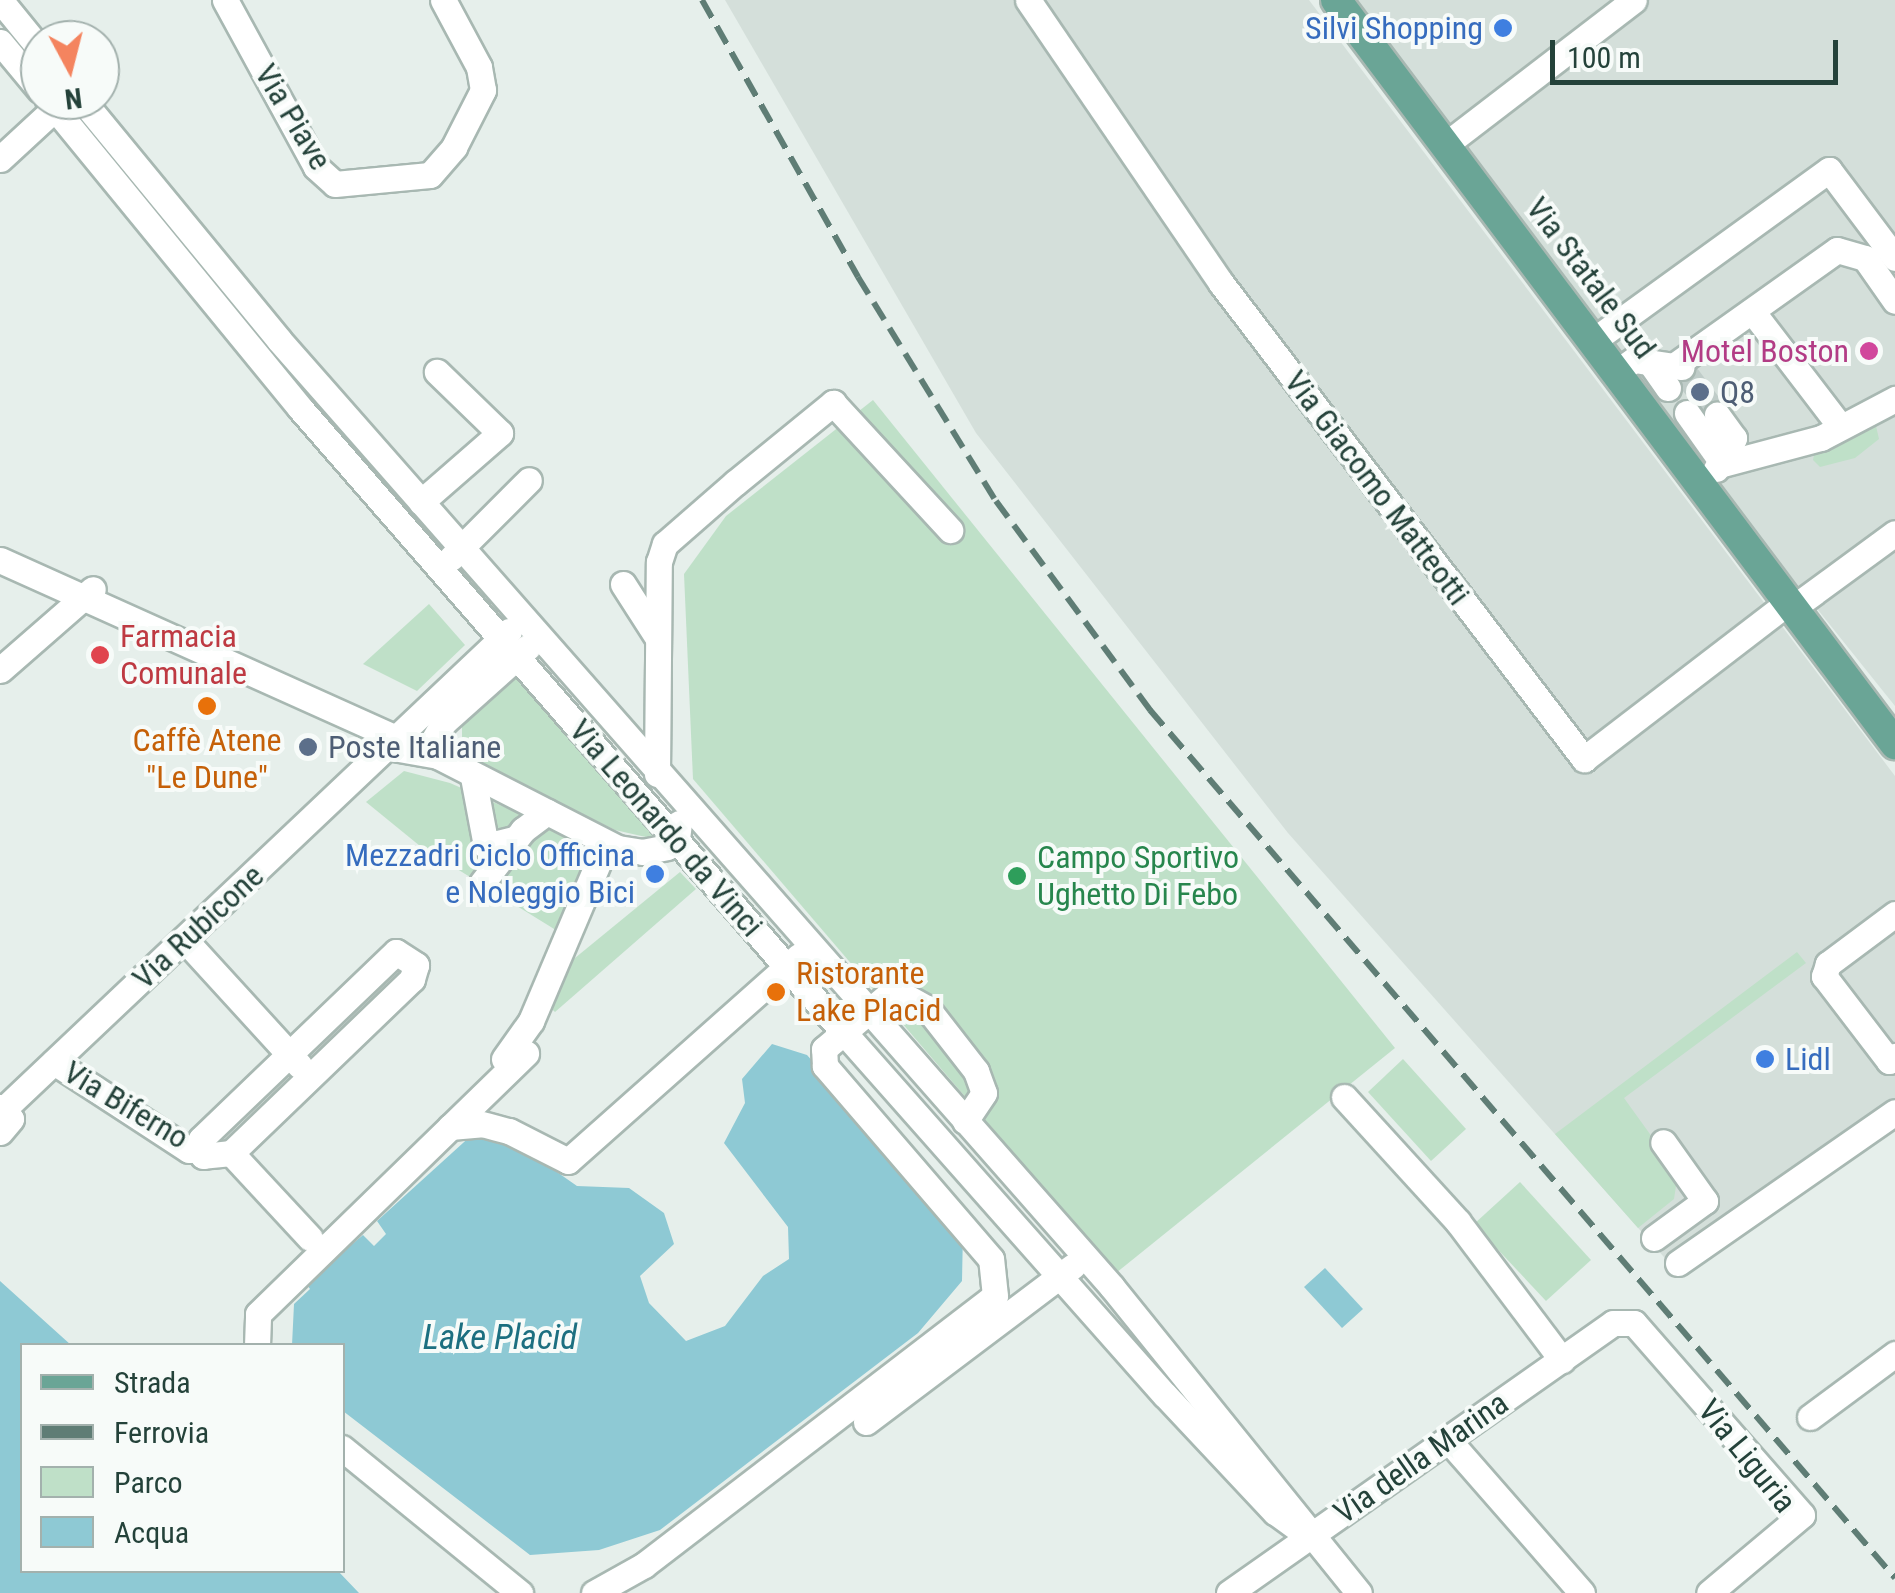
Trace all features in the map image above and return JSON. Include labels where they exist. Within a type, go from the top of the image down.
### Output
[{"type":"main road","name":"Via Statale Sud","points":[[1336,0],[1618,371],[1712,472],[1792,604],[1895,744]]},
{"type":"street","points":[[0,0],[20,24]]},
{"type":"street","name":"Via Piave","points":[[226,0],[316,167],[335,184],[430,174],[454,147],[482,90],[480,67],[443,0]]},
{"type":"street","name":"Via Giacomo Matteotti","points":[[1028,0],[1221,283],[1584,759],[1792,604]]},
{"type":"street","points":[[1445,144],[1634,0]]},
{"type":"street","name":"Via Leonardo da Vinci","points":[[0,42],[20,64]]},
{"type":"street","points":[[0,160],[34,120]]},
{"type":"street","name":"Via Leonardo da Vinci","points":[[68,120],[358,490],[450,582],[1061,1276],[1263,1498],[1307,1534],[1359,1593]]},
{"type":"street","name":"Via Leonardo da Vinci","points":[[99,120],[421,502],[1085,1257],[1290,1501],[1307,1534]]},
{"type":"street","points":[[1594,340],[1829,170],[1895,258]]},
{"type":"street","points":[[1618,371],[1634,360],[1649,361],[1676,373],[1752,310],[1837,250],[1865,258],[1895,301]]},
{"type":"street","points":[[1752,310],[1840,426]]},
{"type":"street","points":[[421,502],[500,433],[437,372]]},
{"type":"street","points":[[627,783],[646,788],[658,769],[656,638],[665,544],[833,403],[950,530]]},
{"type":"street","points":[[1712,472],[1890,412]]},
{"type":"street","points":[[1686,413],[1712,472]]},
{"type":"street","points":[[1712,472],[1734,438],[1717,415]]},
{"type":"street","points":[[449,534],[523,493],[530,478]]},
{"type":"street","points":[[358,490],[386,479],[425,520],[449,534]]},
{"type":"street","points":[[1792,604],[1895,533]]},
{"type":"street","points":[[449,534],[450,582]]},
{"type":"street","points":[[0,560],[91,592],[396,743],[548,812],[606,844],[642,852],[677,840],[683,799]]},
{"type":"street","points":[[623,584],[656,638]]},
{"type":"street","points":[[0,670],[91,592]]},
{"type":"street","name":"Via Rubicone","points":[[2,1116],[54,1062],[396,743],[498,638],[531,627],[529,645],[517,659],[444,722],[396,743]]},
{"type":"street","points":[[444,722],[434,739],[455,767],[486,846],[515,839]]},
{"type":"street","points":[[482,882],[515,839],[548,812]]},
{"type":"street","points":[[498,1066],[531,1021],[606,844]]},
{"type":"street","points":[[1895,914],[1828,964],[1824,976],[1888,1061],[1895,1056]]},
{"type":"street","points":[[184,939],[310,1077]]},
{"type":"street","points":[[450,1126],[482,1124],[509,1131],[568,1161],[810,946]]},
{"type":"street","points":[[199,1148],[288,1053],[396,952],[406,954],[417,974],[231,1153],[310,1238]]},
{"type":"street","points":[[594,1593],[644,1564],[995,1296],[991,1258],[825,1066],[824,1049],[894,990],[928,1008],[984,1092],[961,1117],[932,1132]]},
{"type":"street","points":[[257,1343],[258,1314],[526,1052]]},
{"type":"street","name":"Via Biferno","points":[[54,1062],[189,1150],[199,1148],[212,1160],[231,1153]]},
{"type":"street","points":[[1344,1097],[1458,1222],[1562,1360]]},
{"type":"street","points":[[1678,1262],[1895,1112]]},
{"type":"street","points":[[1654,1238],[1704,1201],[1663,1142]]},
{"type":"street","points":[[866,1422],[1085,1257]]},
{"type":"street","name":"Via della Marina","points":[[1229,1593],[1307,1534],[1449,1441],[1613,1323]]},
{"type":"street","name":"Via Liguria","points":[[1613,1323],[1634,1323],[1802,1514],[1710,1593]]},
{"type":"street","points":[[1810,1417],[1895,1354]]},
{"type":"street","points":[[1449,1441],[1582,1593]]},
{"type":"street","points":[[345,1450],[520,1593]]},
{"type":"shaded area","points":[[725,0],[1309,0],[1895,776],[1895,1102],[1671,1265],[1288,833],[976,433]]},
{"type":"shaded area","points":[[1352,0],[1895,0],[1895,706],[1730,500]]},
{"type":"green space","name":"Campo Sportivo Ughetto Di Febo","points":[[873,400],[1395,1048],[1116,1273],[693,779],[684,574],[726,516]]},
{"type":"green space","points":[[1876,426],[1879,439],[1855,458],[1820,467],[1813,460],[1815,449]]},
{"type":"green space","points":[[429,604],[465,645],[417,691],[363,664]]},
{"type":"green space","points":[[510,672],[659,840],[615,830],[462,756],[462,722]]},
{"type":"green space","points":[[404,771],[450,783],[595,847],[559,932],[420,846],[366,802]]},
{"type":"green space","points":[[680,872],[696,889],[555,1012],[543,1001],[553,976]]},
{"type":"green space","points":[[1797,952],[1806,963],[1624,1098],[1678,1173],[1674,1199],[1638,1228],[1555,1134]]},
{"type":"green space","points":[[1403,1059],[1466,1129],[1431,1161],[1368,1092]]},
{"type":"green space","points":[[1520,1182],[1591,1260],[1546,1301],[1474,1224]]},
{"type":"water","name":"Lake Placid","points":[[772,1044],[807,1055],[963,1231],[962,1281],[918,1333],[660,1530],[599,1550],[530,1555],[345,1413],[345,1343],[292,1343],[294,1304],[310,1289],[306,1283],[363,1235],[374,1246],[386,1234],[377,1221],[474,1133],[511,1140],[577,1186],[629,1188],[664,1213],[674,1244],[640,1276],[649,1303],[686,1341],[725,1326],[763,1276],[789,1259],[788,1227],[724,1143],[745,1103],[742,1079]]},
{"type":"water","points":[[1325,1268],[1363,1309],[1342,1328],[1304,1287]]},
{"type":"water","points":[[0,1281],[69,1343],[20,1343],[20,1573],[340,1573],[359,1593],[0,1593]]},
{"type":"tunnel","points":[[1681,367],[1717,415]]},
{"type":"railway","points":[[702,0],[858,277],[996,501],[1150,710],[1895,1578]]},
{"type":"place","name":"Silvi Shopping","points":[[1503,28]]},
{"type":"place","name":"Motel Boston","points":[[1869,351]]},
{"type":"place","name":"Q8","points":[[1700,392]]},
{"type":"place","name":"Farmacia Comunale","points":[[100,655]]},
{"type":"place","name":"Caffè Atene \"Le Dune\"","points":[[207,706]]},
{"type":"place","name":"Poste Italiane","points":[[308,747]]},
{"type":"place","name":"Mezzadri Ciclo Officina e Noleggio Bici","points":[[655,874]]},
{"type":"place","name":"Campo Sportivo Ughetto Di Febo","points":[[1017,876]]},
{"type":"place","name":"Ristorante Lake Placid","points":[[776,992]]},
{"type":"place","name":"Lidl","points":[[1765,1059]]}]
